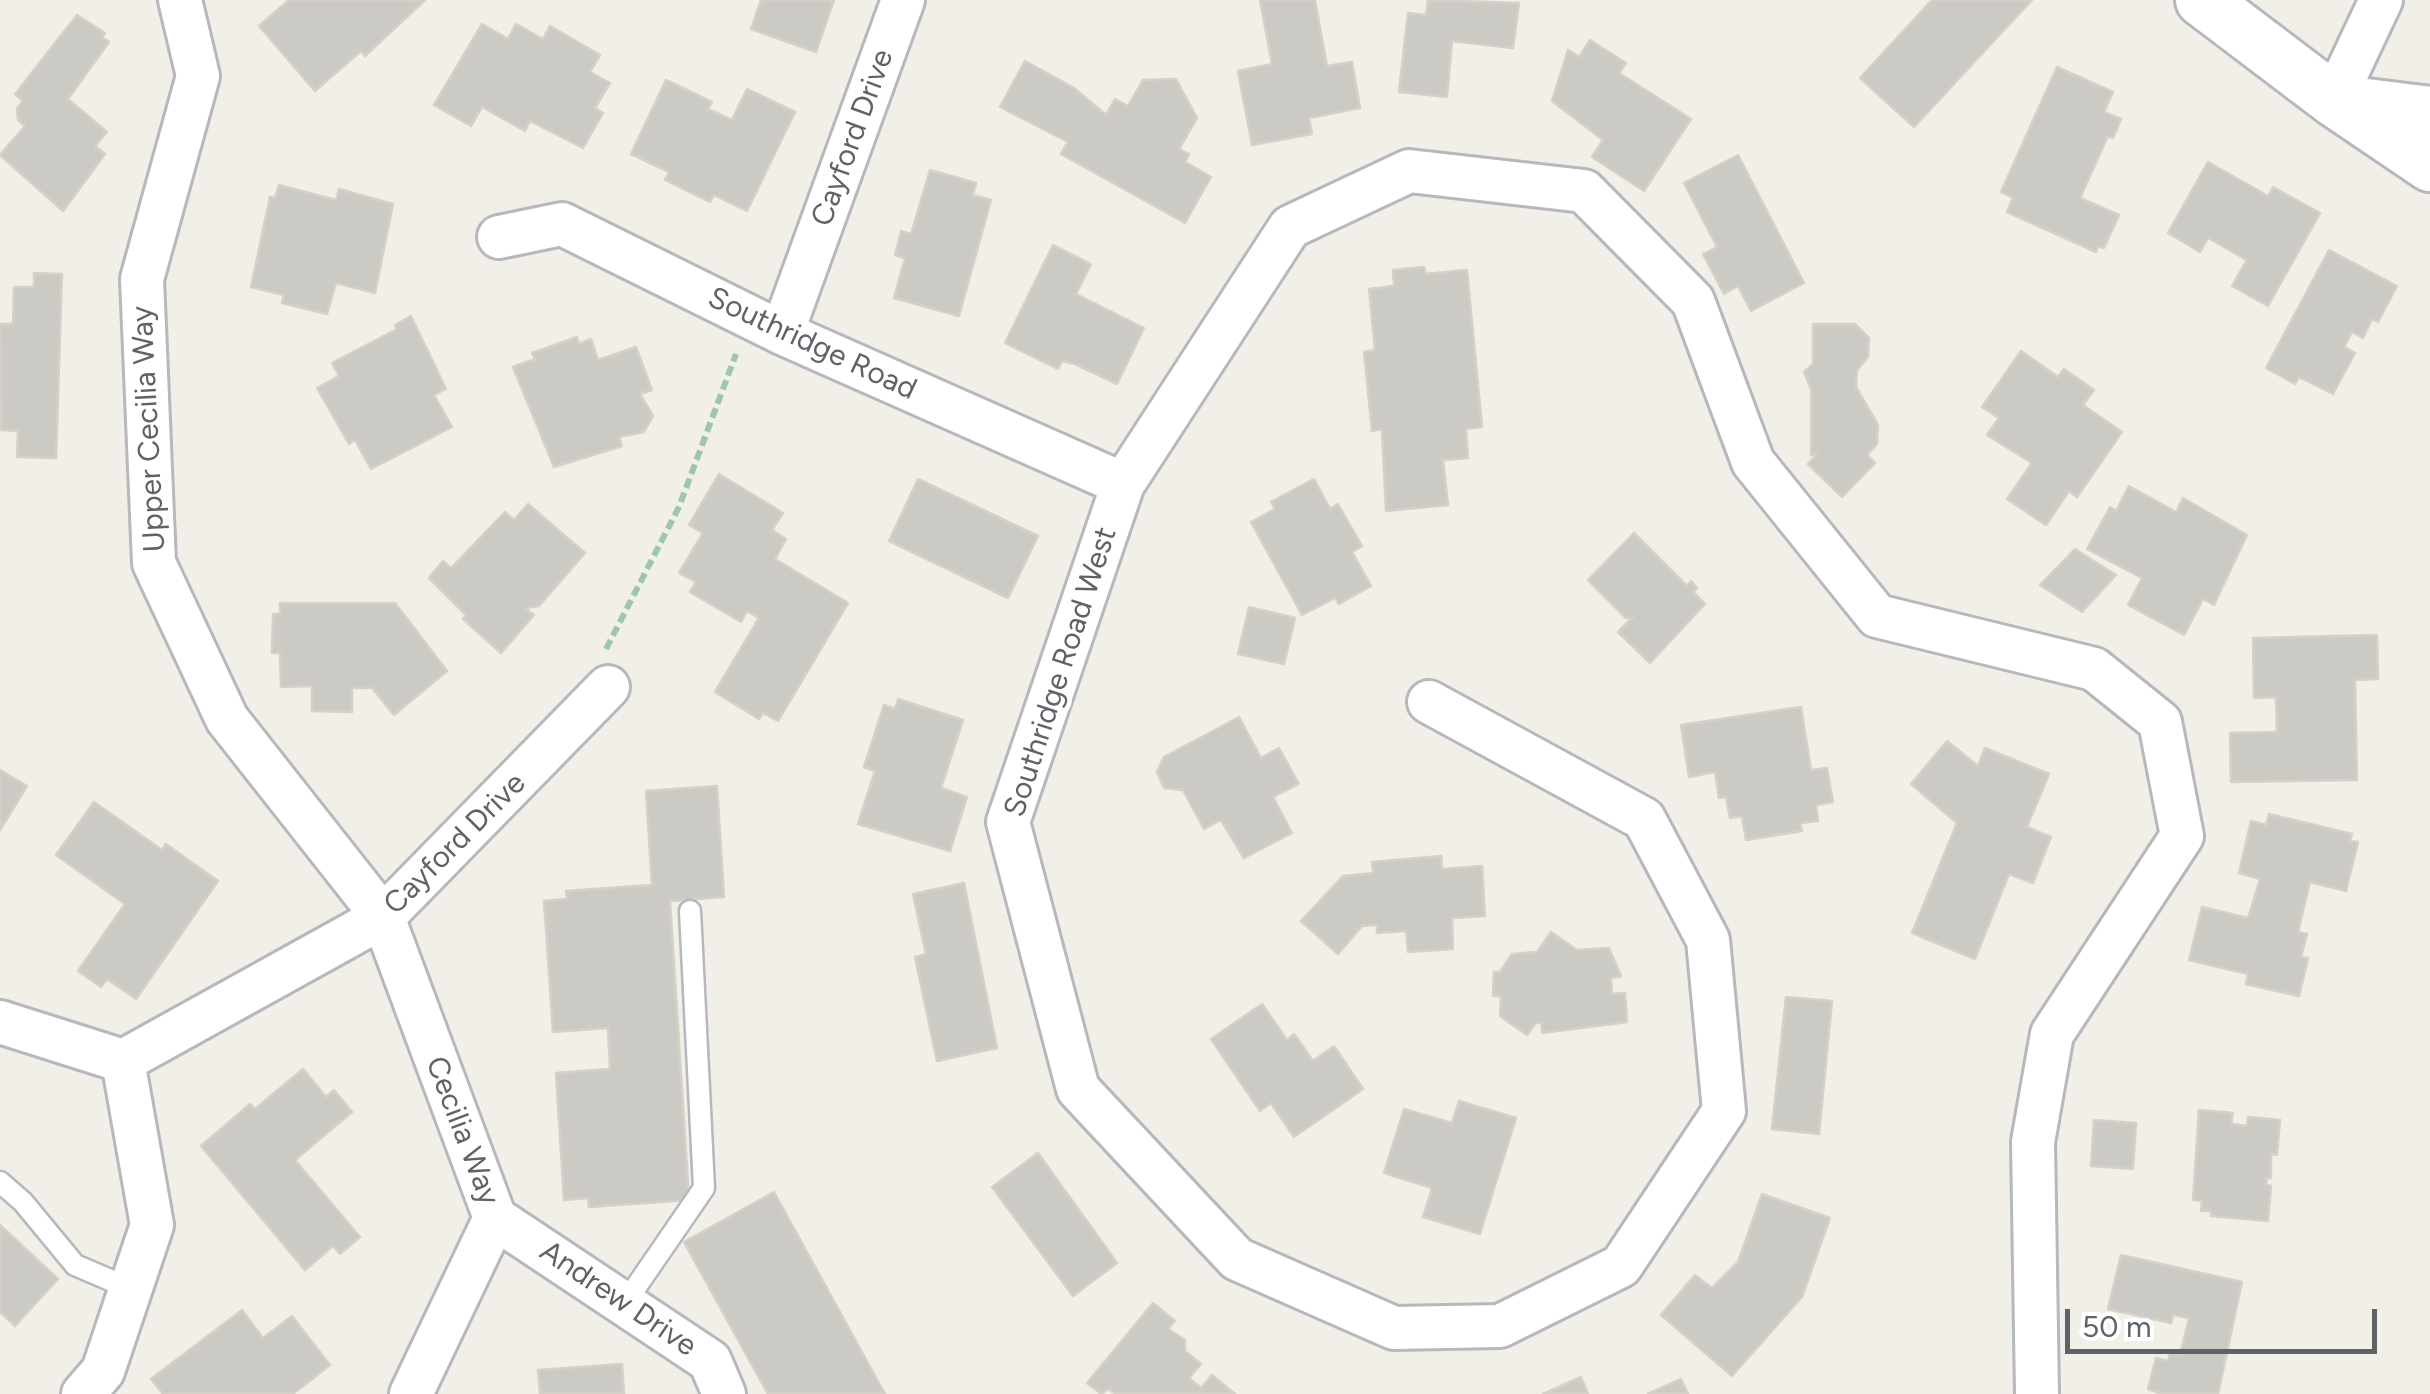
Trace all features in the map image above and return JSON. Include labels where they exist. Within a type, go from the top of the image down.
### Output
[{"type":"street","name":"Upper Cecilia Way","points":[[180,0],[198,76],[142,279],[142,369],[154,563],[227,720],[384,916]]},
{"type":"street","name":"Cayford Drive","points":[[782,333],[903,0]]},
{"type":"street","points":[[2202,0],[2334,100],[2430,165]]},
{"type":"street","points":[[2334,100],[2381,0]]},
{"type":"street","points":[[2334,100],[2430,113]]},
{"type":"street","name":"Southridge Road West","points":[[1429,702],[1644,819],[1708,940],[1724,1110],[1620,1266],[1500,1326],[1394,1328],[1237,1258],[1078,1089],[1008,822],[1123,484],[1290,228],[1408,171],[1584,191],[1692,301],[1753,462],[1877,616],[2094,669],[2160,722],[2182,836],[2052,1034],[2033,1142],[2037,1394]]},
{"type":"street","name":"Southridge Road","points":[[499,237],[562,224],[782,333],[1123,484]]},
{"type":"street","name":"Cayford Drive","points":[[122,1060],[384,916],[605,672]]},
{"type":"street","name":"Cecilia Way","points":[[384,916],[495,1218],[411,1394]]},
{"type":"street","points":[[0,1022],[122,1060],[152,1225],[103,1370],[83,1394]]},
{"type":"street","name":"Andrew Drive","points":[[495,1218],[710,1360],[724,1394]]},
{"type":"lane","points":[[625,1304],[704,1188],[690,912]]},
{"type":"lane","points":[[0,1182],[23,1202],[75,1265],[130,1289]]},
{"type":"path","points":[[605,672],[680,507],[738,347],[782,333]]},
{"type":"building","points":[[289,0],[425,0],[365,56],[361,51],[315,91],[259,26]]},
{"type":"building","points":[[761,0],[834,0],[816,52],[751,29]]},
{"type":"building","points":[[1260,0],[1315,0],[1327,66],[1352,62],[1360,108],[1309,118],[1312,134],[1252,145],[1238,71],[1272,64]]},
{"type":"building","points":[[1428,0],[1519,3],[1513,48],[1452,41],[1447,97],[1399,92],[1408,13],[1426,15]]},
{"type":"building","points":[[1932,0],[2032,0],[1914,127],[1860,78]]},
{"type":"building","points":[[77,15],[105,33],[102,37],[109,42],[68,99],[107,132],[95,146],[105,154],[63,211],[0,155],[25,126],[18,120],[17,108],[23,101],[15,94]]},
{"type":"building","points":[[482,24],[508,39],[516,24],[543,39],[550,26],[600,55],[590,72],[610,83],[595,108],[603,113],[583,148],[530,121],[525,131],[482,107],[471,126],[434,105]]},
{"type":"building","points":[[1590,40],[1626,63],[1619,73],[1691,119],[1644,191],[1592,157],[1603,140],[1552,101],[1568,50],[1579,57]]},
{"type":"building","points":[[1025,61],[1074,88],[1106,115],[1115,99],[1128,106],[1143,80],[1176,79],[1197,118],[1179,149],[1189,154],[1185,162],[1211,177],[1185,223],[1061,154],[1068,142],[1000,107]]},
{"type":"building","points":[[2057,67],[2113,92],[2104,112],[2121,119],[2113,138],[2108,136],[2080,198],[2119,215],[2104,248],[2098,246],[2096,252],[2007,212],[2013,198],[2001,192]]},
{"type":"building","points":[[666,80],[712,102],[708,109],[732,120],[747,89],[795,112],[747,211],[714,195],[710,202],[665,180],[669,172],[631,154]]},
{"type":"building","points":[[1738,155],[1804,283],[1751,311],[1738,286],[1724,294],[1703,254],[1717,247],[1684,183]]},
{"type":"building","points":[[2208,162],[2268,196],[2273,187],[2320,213],[2268,306],[2232,286],[2247,260],[2208,238],[2200,252],[2168,233]]},
{"type":"building","points":[[930,170],[976,183],[973,195],[991,200],[959,316],[894,298],[905,258],[895,255],[901,231],[911,234]]},
{"type":"building","points":[[279,185],[336,200],[339,189],[393,204],[375,293],[336,283],[327,314],[282,303],[284,295],[251,287],[270,197],[275,198]]},
{"type":"building","points":[[1053,245],[1091,264],[1076,294],[1144,328],[1117,384],[1075,364],[1062,361],[1058,369],[1005,343]]},
{"type":"building","points":[[2329,250],[2397,286],[2378,322],[2372,319],[2363,338],[2352,332],[2344,347],[2355,353],[2333,394],[2299,377],[2295,384],[2266,368]]},
{"type":"building","points":[[1424,267],[1426,274],[1467,270],[1482,427],[1466,429],[1468,458],[1443,460],[1448,505],[1386,511],[1382,429],[1372,431],[1364,352],[1375,350],[1369,289],[1394,286],[1393,270]]},
{"type":"building","points":[[34,273],[62,274],[56,458],[17,457],[18,431],[1,430],[0,324],[13,324],[14,287],[34,287]]},
{"type":"building","points":[[411,316],[446,389],[434,395],[452,427],[371,469],[355,440],[349,444],[317,388],[339,376],[332,363],[397,329],[395,325]]},
{"type":"building","points":[[1813,324],[1855,324],[1869,338],[1868,357],[1857,370],[1856,387],[1878,425],[1877,444],[1867,455],[1875,463],[1842,497],[1808,464],[1817,454],[1811,455],[1811,389],[1804,372],[1813,364]]},
{"type":"building","points":[[577,337],[579,344],[591,339],[598,360],[636,347],[652,390],[640,394],[653,416],[644,432],[619,437],[622,446],[554,467],[513,367],[535,359],[532,353]]},
{"type":"building","points":[[2021,351],[2058,377],[2064,369],[2094,390],[2083,405],[2122,432],[2077,497],[2069,491],[2046,525],[2007,499],[2032,463],[1987,435],[1999,418],[1982,407]]},
{"type":"building","points":[[719,474],[783,513],[772,530],[786,539],[775,559],[848,603],[778,721],[763,713],[759,719],[715,692],[759,618],[747,611],[741,622],[690,592],[696,582],[679,573],[703,533],[689,525]]},
{"type":"building","points":[[918,479],[1038,536],[1008,598],[889,541]]},
{"type":"building","points":[[1314,479],[1330,509],[1338,504],[1362,546],[1352,552],[1371,586],[1339,604],[1335,598],[1302,615],[1251,522],[1275,509],[1271,502]]},
{"type":"building","points":[[2129,486],[2176,512],[2183,498],[2247,535],[2214,605],[2203,599],[2184,635],[2128,605],[2142,578],[2087,549],[2110,507],[2116,511]]},
{"type":"building","points":[[528,504],[585,553],[539,606],[525,608],[534,615],[501,653],[463,619],[466,615],[429,578],[443,561],[451,568],[505,512],[514,520]]},
{"type":"building","points":[[1634,533],[1687,586],[1691,581],[1697,588],[1693,592],[1705,604],[1650,663],[1618,632],[1633,617],[1626,618],[1588,580]]},
{"type":"building","points":[[2075,549],[2116,575],[2082,612],[2040,585]]},
{"type":"building","points":[[280,603],[395,603],[447,671],[394,715],[372,688],[352,688],[352,712],[312,711],[312,686],[281,687],[280,653],[272,653],[273,614],[280,614]]},
{"type":"building","points":[[1249,607],[1295,618],[1284,664],[1238,654]]},
{"type":"building","points":[[2377,635],[2378,679],[2355,680],[2357,780],[2231,782],[2230,733],[2277,732],[2276,697],[2254,698],[2253,638]]},
{"type":"building","points":[[898,699],[963,720],[941,788],[967,797],[950,851],[858,824],[875,771],[864,767],[884,705],[895,709]]},
{"type":"building","points":[[1801,707],[1811,770],[1827,768],[1833,802],[1816,805],[1818,821],[1800,823],[1802,831],[1746,840],[1742,816],[1730,818],[1726,797],[1719,798],[1715,772],[1689,777],[1681,725]]},
{"type":"building","points":[[1239,717],[1261,758],[1279,748],[1299,784],[1273,797],[1292,833],[1244,858],[1221,820],[1204,829],[1183,790],[1164,788],[1157,772],[1164,757]]},
{"type":"building","points":[[1947,741],[1978,766],[1985,748],[2049,774],[2027,827],[2051,837],[2033,883],[2009,874],[1975,959],[1912,933],[1957,823],[1911,784]]},
{"type":"building","points":[[0,770],[27,786],[0,830]]},
{"type":"building","points":[[717,786],[724,897],[670,901],[689,1200],[589,1207],[588,1198],[564,1200],[556,1073],[610,1069],[608,1028],[553,1032],[544,901],[567,899],[566,891],[652,885],[646,791]]},
{"type":"building","points":[[94,802],[162,850],[166,844],[218,881],[136,999],[107,979],[101,987],[78,971],[125,904],[56,855]]},
{"type":"building","points":[[2269,814],[2352,834],[2350,841],[2358,842],[2346,891],[2310,882],[2298,932],[2307,934],[2301,957],[2308,958],[2299,996],[2246,984],[2248,974],[2189,960],[2202,907],[2248,918],[2260,879],[2239,873],[2251,821],[2266,825]]},
{"type":"building","points":[[1441,856],[1442,869],[1482,866],[1485,916],[1452,918],[1453,949],[1408,952],[1406,931],[1377,933],[1377,925],[1362,926],[1338,954],[1301,921],[1343,876],[1373,873],[1372,862]]},
{"type":"building","points":[[964,883],[997,1048],[937,1061],[915,957],[926,954],[913,894]]},
{"type":"building","points":[[1551,932],[1577,950],[1609,948],[1621,976],[1611,978],[1612,994],[1625,993],[1627,1022],[1542,1033],[1542,1023],[1536,1023],[1527,1035],[1500,1016],[1501,996],[1493,996],[1494,972],[1500,972],[1512,954],[1537,952]]},
{"type":"building","points":[[1786,997],[1832,1001],[1819,1134],[1772,1129]]},
{"type":"building","points":[[1262,1004],[1287,1040],[1294,1034],[1313,1061],[1334,1046],[1363,1089],[1294,1137],[1271,1103],[1260,1111],[1211,1039]]},
{"type":"building","points":[[303,1069],[326,1097],[334,1090],[352,1112],[295,1160],[360,1237],[340,1254],[333,1246],[305,1270],[201,1146],[250,1104],[255,1109]]},
{"type":"building","points":[[1459,1101],[1516,1118],[1480,1234],[1423,1217],[1432,1188],[1384,1173],[1404,1109],[1452,1123]]},
{"type":"building","points":[[2199,1110],[2233,1113],[2231,1124],[2247,1126],[2248,1117],[2280,1120],[2277,1155],[2271,1154],[2271,1178],[2267,1178],[2266,1185],[2271,1186],[2268,1221],[2211,1216],[2211,1211],[2201,1211],[2202,1201],[2193,1200]]},
{"type":"building","points":[[2094,1120],[2136,1123],[2133,1169],[2091,1166]]},
{"type":"building","points":[[1038,1153],[1117,1263],[1073,1296],[992,1187]]},
{"type":"building","points":[[774,1192],[885,1394],[768,1394],[684,1242]]},
{"type":"building","points":[[1762,1194],[1830,1218],[1802,1297],[1732,1376],[1661,1315],[1695,1275],[1712,1288],[1738,1262]]},
{"type":"building","points":[[0,1225],[58,1279],[15,1326],[0,1312]]},
{"type":"building","points":[[2121,1255],[2242,1282],[2218,1394],[2162,1394],[2148,1389],[2156,1358],[2168,1361],[2170,1353],[2180,1355],[2189,1318],[2173,1315],[2171,1323],[2108,1309]]},
{"type":"building","points":[[1153,1303],[1175,1321],[1168,1329],[1185,1340],[1185,1351],[1201,1364],[1189,1378],[1201,1388],[1212,1375],[1235,1394],[1115,1394],[1109,1389],[1101,1394],[1087,1383]]},
{"type":"building","points":[[242,1310],[263,1338],[292,1316],[330,1365],[293,1394],[163,1394],[151,1379]]},
{"type":"building","points":[[622,1364],[624,1394],[540,1394],[538,1370]]},
{"type":"building","points":[[1581,1377],[1588,1394],[1543,1394]]},
{"type":"building","points":[[1681,1379],[1688,1394],[1648,1394]]}]
